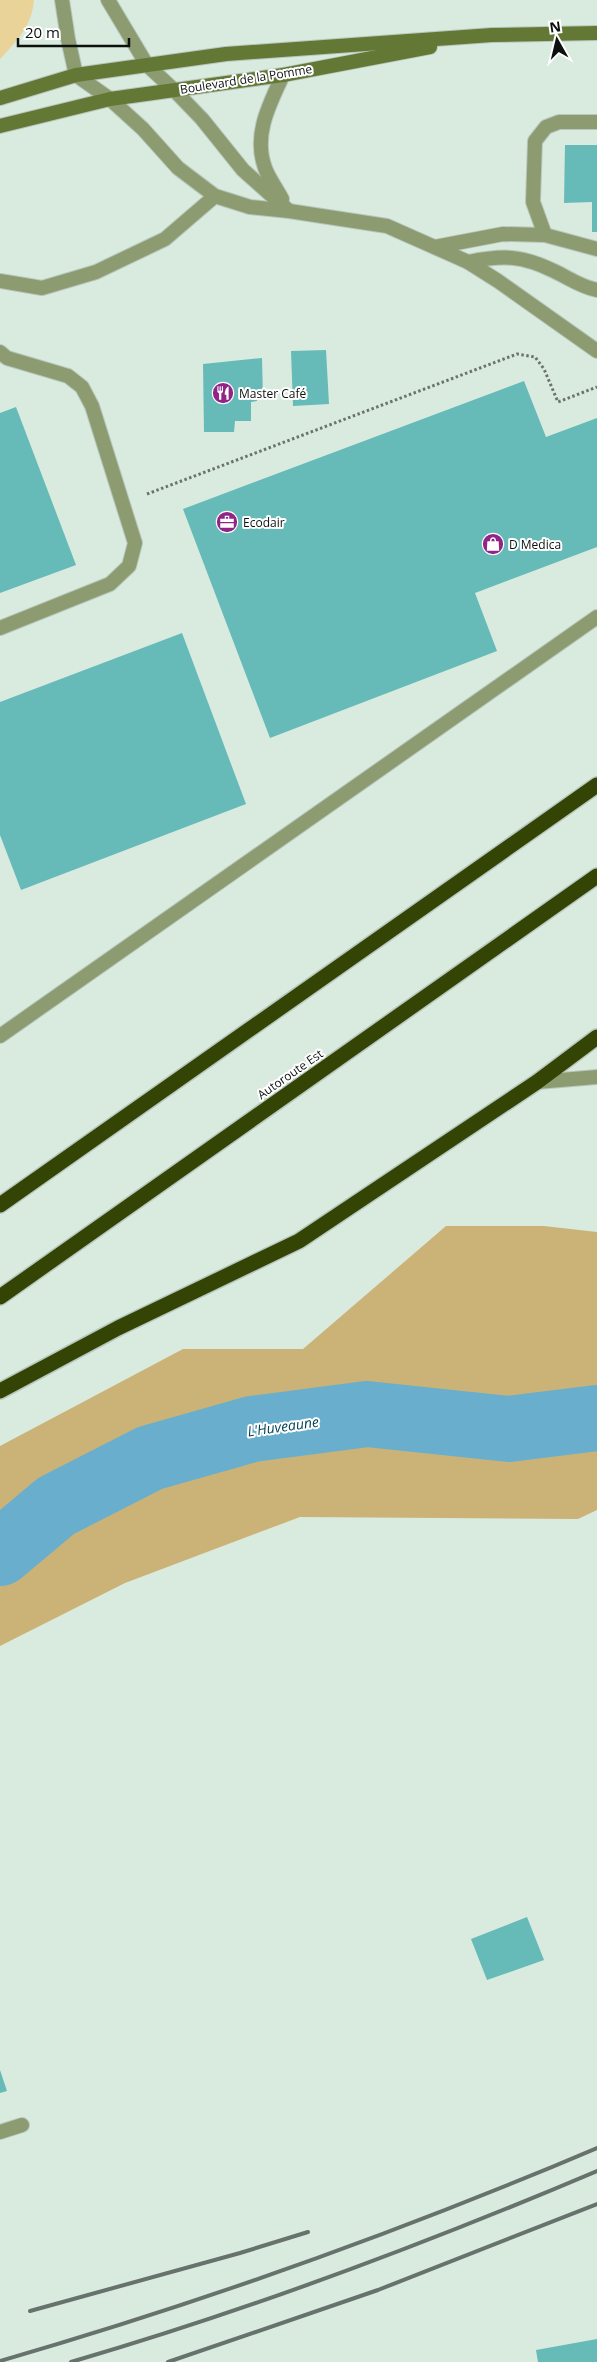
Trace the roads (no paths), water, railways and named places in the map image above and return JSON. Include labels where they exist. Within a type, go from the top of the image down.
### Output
[{"type":"highway","points":[[0,1205],[597,785]]},
{"type":"highway","name":"Autoroute Est","points":[[0,1296],[597,876]]},
{"type":"highway","points":[[0,1391],[118,1328],[300,1241],[537,1082],[597,1038]]},
{"type":"main road","name":"Boulevard de la Pomme","points":[[0,98],[76,75],[226,54],[492,35],[597,33]]},
{"type":"main road","name":"Boulevard de la Pomme","points":[[0,126],[110,99],[283,75],[492,35]]},
{"type":"street","points":[[62,0],[76,75],[110,99],[143,129],[178,168],[215,196],[250,207],[387,226],[468,262],[498,280],[597,352]]},
{"type":"street","points":[[108,0],[147,65],[202,119],[243,170],[289,211]]},
{"type":"street","points":[[283,75],[262,120],[261,138],[265,168],[289,211]]},
{"type":"street","points":[[545,235],[533,202],[535,141],[546,127],[559,122],[597,122]]},
{"type":"street","points":[[0,281],[42,288],[96,272],[165,239],[215,196]]},
{"type":"street","points":[[435,247],[503,234],[545,235],[597,249]]},
{"type":"street","points":[[468,262],[496,256],[524,259],[554,271],[583,287],[597,290]]},
{"type":"street","points":[[0,352],[7,358],[68,376],[82,387],[92,406],[135,543],[129,566],[110,584],[0,628]]},
{"type":"street","points":[[0,1036],[597,617]]},
{"type":"street","points":[[537,1082],[597,1077]]},
{"type":"street","points":[[0,2132],[22,2125]]},
{"type":"waterway","name":"L'Huveaune","points":[[0,1553],[56,1506],[150,1458],[252,1429],[367,1414],[509,1429],[597,1418]]},
{"type":"railway","points":[[0,2361],[227,2290],[302,2264],[524,2179],[597,2148]]},
{"type":"railway","points":[[71,2362],[271,2298],[402,2250],[597,2171]]},
{"type":"railway","points":[[168,2362],[378,2290],[597,2204]]},
{"type":"railway","points":[[30,2311],[240,2253],[308,2232]]},
{"type":"place","name":"Master Café","points":[[223,393]]},
{"type":"place","name":"Ecodair","points":[[227,522]]},
{"type":"place","name":"D Medica","points":[[493,544]]}]
